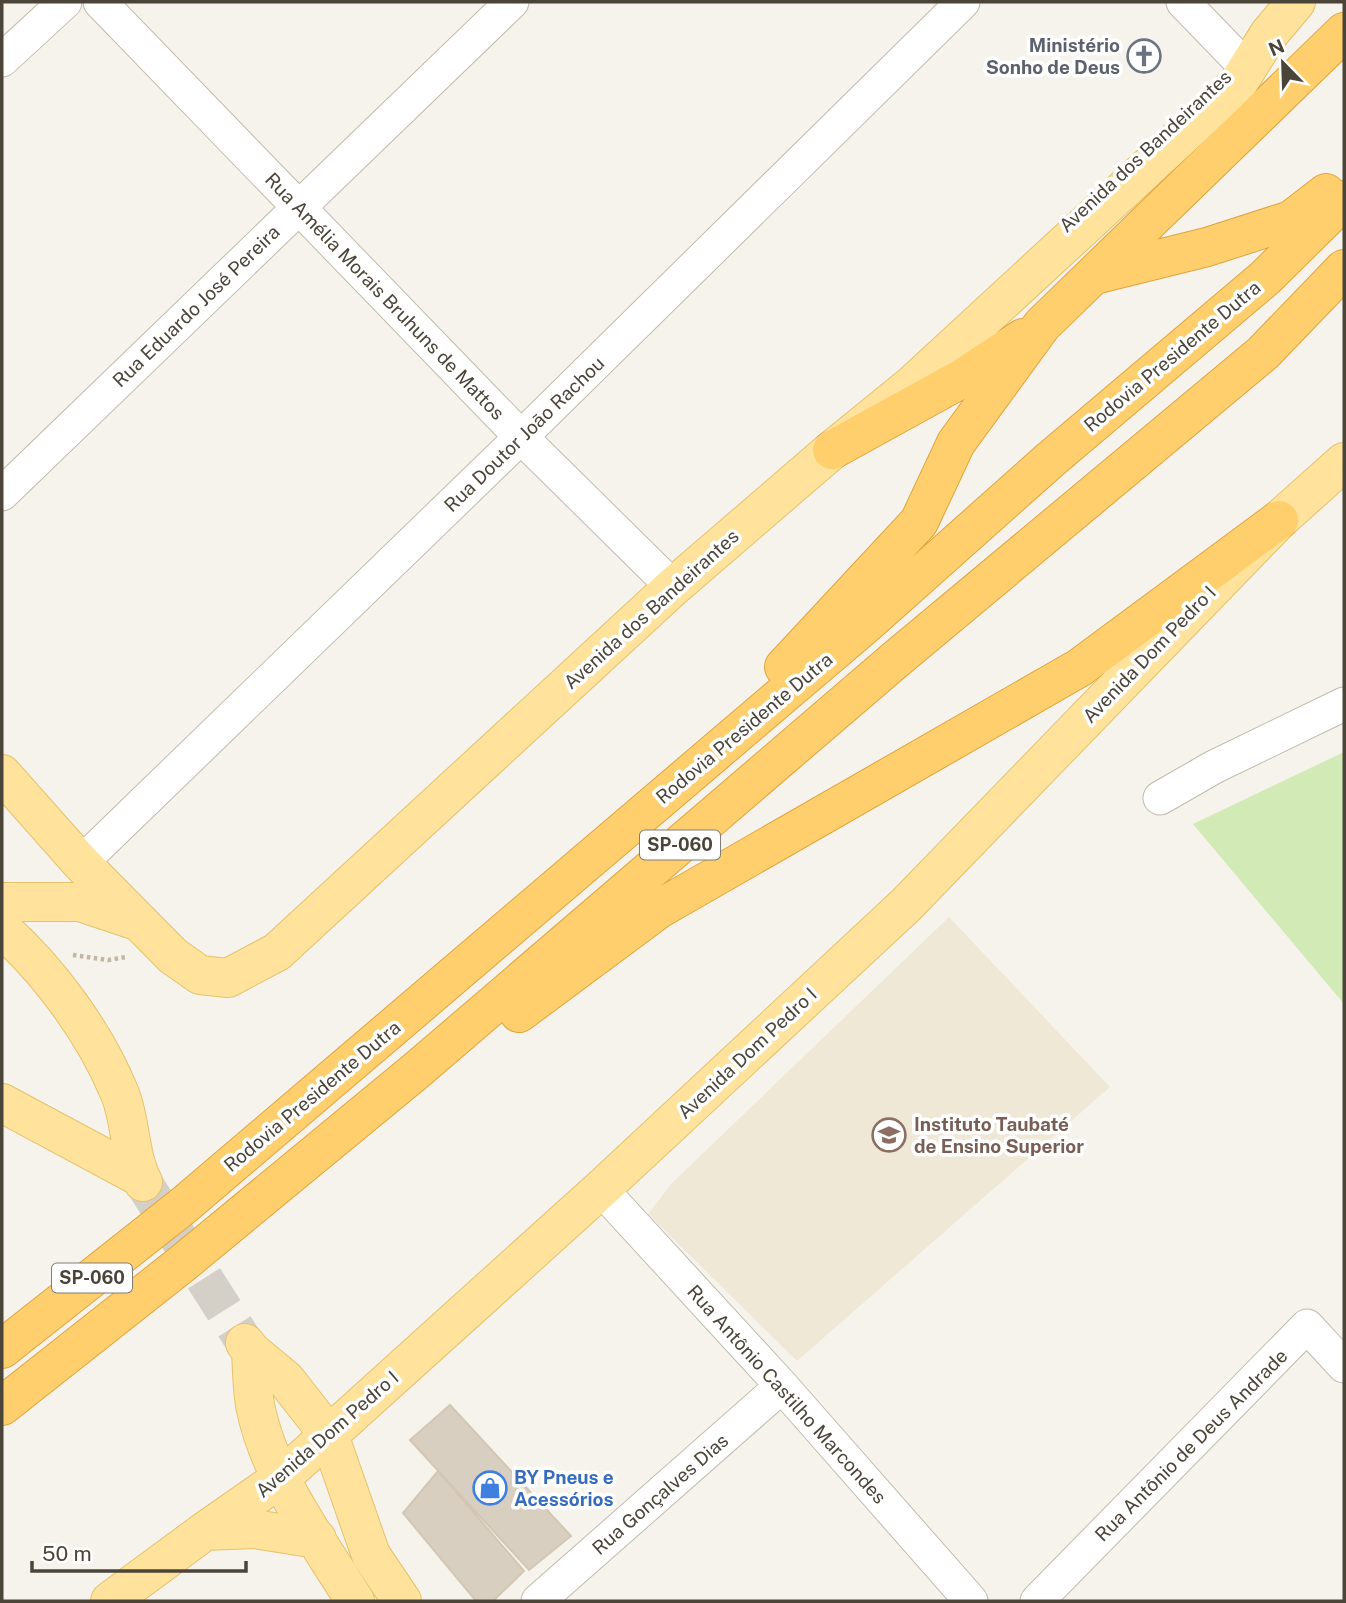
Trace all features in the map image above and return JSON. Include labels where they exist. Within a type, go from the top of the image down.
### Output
[{"type":"highway","points":[[671,790],[919,522],[956,443],[1042,325],[1344,32]]},
{"type":"highway","points":[[1092,275],[1206,247],[1291,220],[1344,179]]},
{"type":"highway","name":"Rodovia Presidente Dutra","points":[[2,1349],[183,1206],[867,623],[1050,460],[1265,278],[1344,200]]},
{"type":"highway","name":"SP-060","points":[[2,1406],[183,1263],[417,1070],[895,660],[1263,353],[1344,269]]},
{"type":"highway","points":[[831,450],[961,379],[1042,325]]},
{"type":"highway","points":[[417,1070],[501,1026],[659,909],[1079,668],[1279,520]]},
{"type":"main road","name":"Avenida dos Bandeirantes","points":[[2,774],[81,863],[167,950],[200,975],[228,978],[277,952],[673,587],[831,450],[912,385],[1237,85],[1269,34],[1296,2]]},
{"type":"main road","name":"Avenida Dom Pedro I","points":[[110,1601],[281,1478],[601,1189],[906,905],[1279,520],[1344,462]]},
{"type":"main road","points":[[2,902],[80,902],[139,921]]},
{"type":"main road","points":[[2,929],[23,948],[79,1016],[121,1095],[142,1180],[2,1103]]},
{"type":"main road","points":[[355,1601],[281,1478],[269,1451],[255,1404],[248,1347],[286,1380],[329,1435],[371,1555],[402,1601]]},
{"type":"main road","points":[[205,1531],[254,1529],[317,1539]]},
{"type":"street","points":[[2,60],[65,2]]},
{"type":"street","name":"Rua Amélia Morais Bruhuns de Mattos","points":[[100,2],[521,437],[673,587]]},
{"type":"street","name":"Rua Eduardo José Pereira","points":[[2,494],[512,2]]},
{"type":"street","name":"Rua Doutor João Rachou","points":[[81,863],[521,437],[963,2]]},
{"type":"street","points":[[1183,2],[1240,61]]},
{"type":"street","name":"Avenida dos Bandeirantes","points":[[1032,275],[1040,250],[1269,34]]},
{"type":"street","points":[[1160,798],[1214,767],[1344,704]]},
{"type":"street","name":"Rua Antônio Castilho Marcondes","points":[[601,1189],[782,1386],[971,1601]]},
{"type":"street","name":"Rua Antônio de Deus Andrade","points":[[1037,1601],[1307,1326],[1344,1366]]},
{"type":"street","name":"Rua Gonçalves Dias","points":[[538,1601],[782,1386]]},
{"type":"path","points":[[72,955],[108,960],[167,950]]},
{"type":"shaded area","name":"Instituto Taubaté de Ensino Superior","points":[[949,917],[1110,1087],[797,1361],[648,1214],[672,1183]]},
{"type":"green space","points":[[1344,752],[1344,1004],[1193,824]]},
{"type":"building","name":"BY Pneus e Acessórios","points":[[450,1405],[571,1536],[529,1570],[410,1440]]},
{"type":"building","points":[[438,1471],[524,1571],[493,1601],[476,1601],[403,1513]]},
{"type":"tunnel","points":[[143,1182],[245,1343]]},
{"type":"place","name":"Ministério Sonho de Deus","points":[[1144,56]]},
{"type":"place","name":"Instituto Taubaté de Ensino Superior","points":[[889,1135]]},
{"type":"place","name":"BY Pneus e Acessórios","points":[[490,1488]]}]
